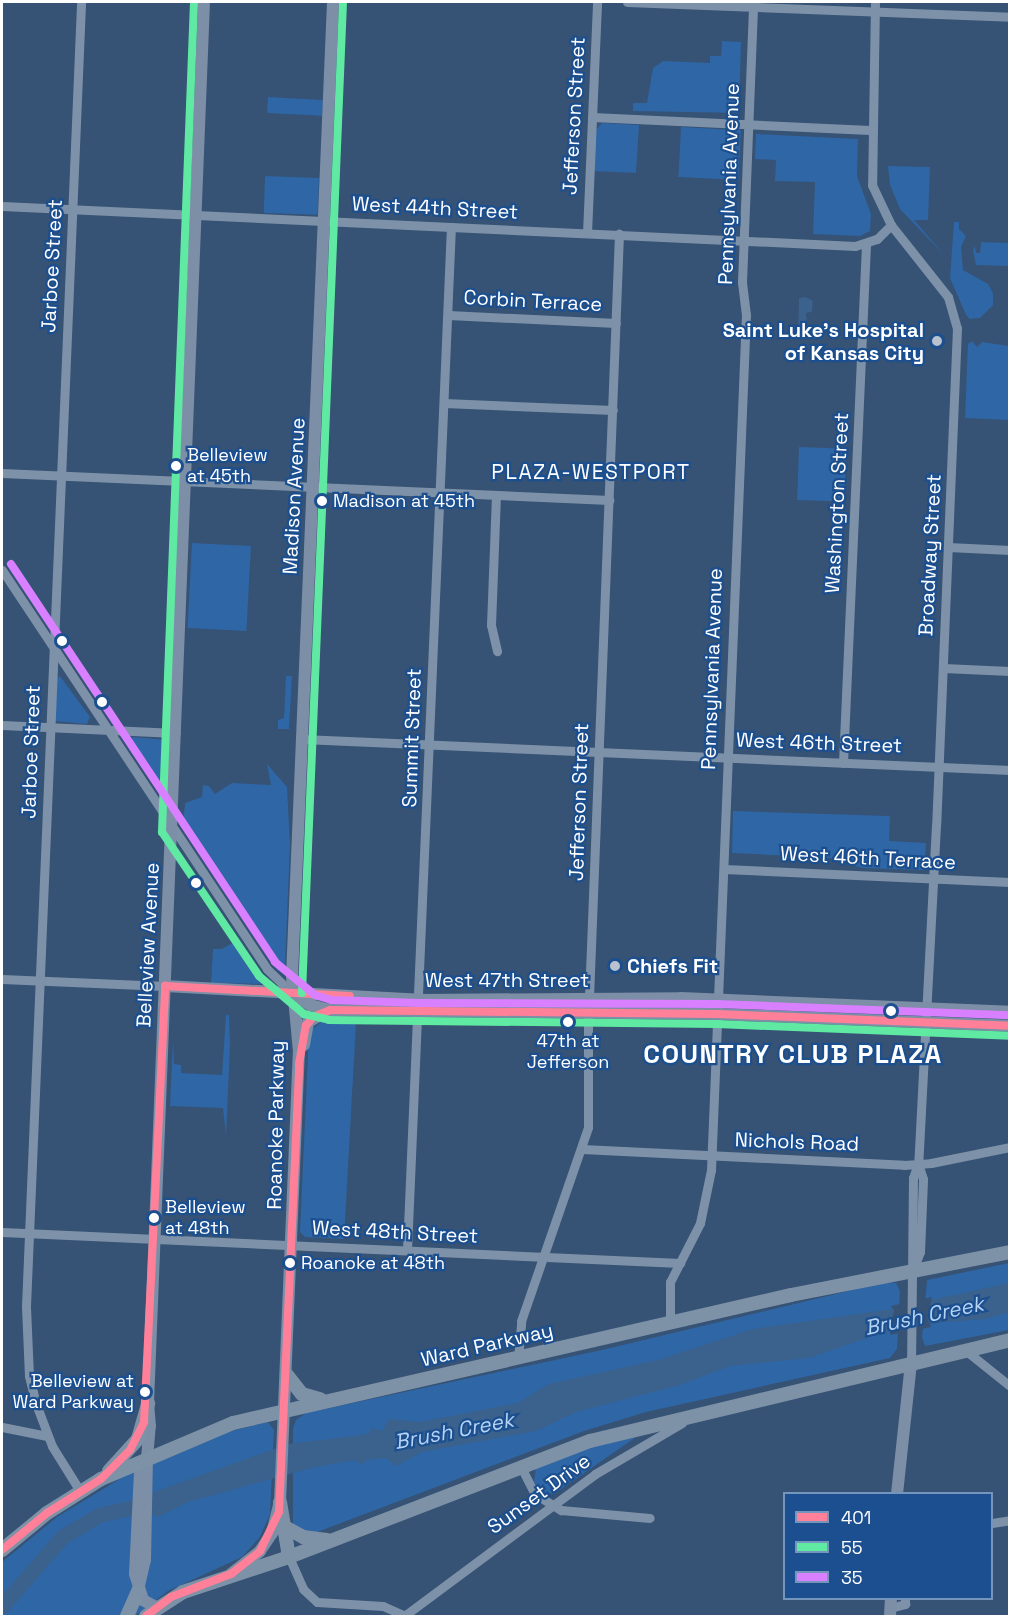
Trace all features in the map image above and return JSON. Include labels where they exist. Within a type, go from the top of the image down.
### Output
[{"type":"highway","name":"Ward Parkway","points":[[2,1550],[80,1491],[101,1479],[213,1429],[285,1409],[913,1270],[1010,1252]]},
{"type":"highway","points":[[151,1612],[171,1597],[231,1574],[289,1557],[521,1467],[630,1429],[1010,1340]]},
{"type":"highway","points":[[286,1375],[302,1394],[328,1400]]},
{"type":"highway","points":[[101,1479],[138,1439],[148,1403]]},
{"type":"highway","points":[[280,1502],[289,1557]]},
{"type":"highway","points":[[285,1527],[303,1537],[332,1540]]},
{"type":"highway","points":[[127,1617],[138,1591]]},
{"type":"main road","name":"Belleview Avenue","points":[[138,1591],[135,1574],[142,1526],[143,1489],[140,1471],[147,1458],[204,2]]},
{"type":"main road","name":"Madison Avenue","points":[[292,993],[333,2]]},
{"type":"main road","name":"West 47th Street","points":[[165,986],[292,993],[419,1007],[588,1014],[717,1014],[1010,1026]]},
{"type":"main road","name":"West 47th Street","points":[[292,993],[310,1005],[330,1010],[589,1000],[718,999],[1010,1012]]},
{"type":"main road","name":"Roanoke Parkway","points":[[231,1574],[260,1551],[272,1533],[280,1502],[299,1064],[292,993]]},
{"type":"main road","points":[[833,1019],[846,1015],[853,1004]]},
{"type":"main road","points":[[860,1020],[865,1012],[879,1005]]},
{"type":"main road","points":[[299,1064],[303,1057],[308,1022],[330,1010]]},
{"type":"main road","points":[[897,1492],[911,1362]]},
{"type":"main road","points":[[138,1591],[151,1612]]},
{"type":"street","name":"Jarboe Street","points":[[80,1491],[47,1436],[29,1376],[29,1234],[81,2]]},
{"type":"street","name":"Jefferson Street","points":[[587,233],[597,2]]},
{"type":"street","points":[[629,2],[1010,16]]},
{"type":"street","points":[[592,117],[870,130],[874,2]]},
{"type":"street","name":"Pennsylvania Avenue","points":[[670,1324],[668,1289],[705,1207],[711,1156],[746,315],[744,240],[753,8]]},
{"type":"street","name":"Broadway Street","points":[[870,130],[872,185],[891,225],[939,282],[956,321],[939,767],[918,1164],[922,1179],[920,1252],[913,1270],[911,1362]]},
{"type":"street","name":"West 44th Street","points":[[2,206],[866,245]]},
{"type":"street","points":[[866,245],[891,225]]},
{"type":"street","name":"Summit Street","points":[[407,1250],[452,227]]},
{"type":"street","name":"Jefferson Street","points":[[518,1359],[518,1332],[582,1149],[590,1093],[588,1014],[619,234]]},
{"type":"street","name":"Washington Street","points":[[843,763],[866,245]]},
{"type":"street","name":"Corbin Terrace","points":[[448,315],[616,323]]},
{"type":"street","points":[[444,403],[613,410]]},
{"type":"street","points":[[2,473],[609,500]]},
{"type":"street","points":[[496,495],[491,625],[497,651]]},
{"type":"street","points":[[948,547],[1010,550]]},
{"type":"street","points":[[2,570],[172,831],[267,969],[292,993]]},
{"type":"street","points":[[943,668],[1010,671]]},
{"type":"street","points":[[2,725],[176,733]]},
{"type":"street","name":"West 46th Street","points":[[302,739],[1010,770]]},
{"type":"street","name":"West 46th Terrace","points":[[724,869],[1010,882]]},
{"type":"street","name":"West 47th Street","points":[[2,979],[165,986]]},
{"type":"street","name":"Nichols Road","points":[[582,1149],[918,1164],[1010,1147]]},
{"type":"street","name":"West 48th Street","points":[[2,1232],[680,1263]]},
{"type":"street","points":[[964,1349],[1010,1386]]},
{"type":"street","name":"Sunset Drive","points":[[405,1616],[552,1506],[635,1449],[702,1412]]},
{"type":"street","points":[[2,1427],[47,1436]]},
{"type":"street","points":[[521,1467],[535,1494],[552,1506],[573,1513],[650,1518]]},
{"type":"street","points":[[993,1523],[1010,1520]]},
{"type":"street","points":[[289,1557],[303,1589],[317,1602],[383,1606],[405,1616]]},
{"type":"street","points":[[890,1608],[905,1604],[905,1600]]},
{"type":"shaded area","points":[[722,41],[741,42],[739,113],[633,111],[633,103],[647,103],[653,68],[663,61],[710,63],[710,56],[721,56]]},
{"type":"shaded area","points":[[268,97],[323,100],[322,116],[267,113]]},
{"type":"shaded area","points":[[602,123],[639,125],[636,173],[593,171],[596,130]]},
{"type":"shaded area","points":[[681,127],[741,130],[738,180],[678,177]]},
{"type":"shaded area","points":[[756,134],[858,139],[857,176],[871,214],[870,231],[860,236],[813,234],[815,182],[775,181],[776,160],[755,159]]},
{"type":"shaded area","points":[[888,166],[930,167],[928,220],[914,220],[945,256],[900,209],[890,185]]},
{"type":"shaded area","points":[[265,176],[319,178],[318,215],[264,213]]},
{"type":"shaded area","points":[[954,222],[959,222],[959,229],[966,236],[961,247],[963,270],[988,284],[993,293],[993,305],[980,318],[970,319],[966,315],[950,278]]},
{"type":"shaded area","points":[[981,242],[1009,243],[1009,266],[976,265],[973,250],[975,246],[976,253],[980,253]]},
{"type":"shaded area","points":[[972,341],[977,347],[982,342],[1009,346],[1009,420],[965,418],[968,344]]},
{"type":"shaded area","points":[[799,447],[846,449],[844,502],[797,500]]},
{"type":"shaded area","points":[[192,543],[251,546],[246,631],[188,628]]},
{"type":"shaded area","points":[[20,570],[45,609],[45,617],[14,574]]},
{"type":"shaded area","points":[[60,676],[90,717],[87,724],[55,721],[56,678]]},
{"type":"shaded area","points":[[286,676],[292,676],[289,729],[278,729],[278,720],[284,718]]},
{"type":"shaded area","points":[[133,737],[167,740],[166,787],[163,793],[127,744]]},
{"type":"shaded area","points":[[267,764],[287,787],[290,844],[285,967],[278,971],[183,826],[185,803],[202,797],[203,785],[209,786],[215,794],[232,783],[271,785]]},
{"type":"shaded area","points":[[733,811],[890,816],[889,841],[926,843],[924,870],[863,868],[852,865],[852,859],[732,853]]},
{"type":"shaded area","points":[[239,939],[266,984],[211,983],[213,949],[222,949]]},
{"type":"shaded area","points":[[226,1015],[229,1015],[230,1045],[226,1136],[223,1108],[170,1106],[173,1039],[174,1064],[181,1065],[181,1073],[222,1075]]},
{"type":"shaded area","points":[[323,1021],[356,1023],[344,1239],[305,1237],[300,1232],[309,1031]]},
{"type":"shaded area","points":[[1009,1263],[1009,1330],[925,1346],[922,1337],[927,1280]]},
{"type":"shaded area","points":[[886,1282],[896,1283],[900,1291],[897,1349],[890,1358],[646,1412],[584,1431],[312,1534],[293,1526],[293,1429],[296,1420],[306,1413],[602,1350]]},
{"type":"shaded area","points":[[268,1422],[274,1430],[270,1514],[260,1537],[242,1557],[168,1591],[135,1616],[2,1616],[2,1562],[57,1517],[131,1472],[224,1433]]},
{"type":"shaded area","points":[[636,1437],[554,1494],[541,1492],[534,1482],[536,1467],[586,1448]]},
{"type":"water","points":[[806,297],[813,301],[812,312],[806,313],[808,335],[798,335],[799,298]]},
{"type":"water","points":[[1009,1283],[1009,1312],[986,1319],[935,1323],[878,1334],[809,1358],[730,1366],[680,1385],[576,1412],[536,1431],[422,1452],[396,1466],[386,1458],[365,1460],[364,1466],[355,1460],[311,1468],[188,1502],[158,1517],[137,1507],[154,1492],[288,1444],[362,1435],[370,1433],[371,1428],[382,1431],[389,1419],[420,1422],[518,1403],[549,1384],[658,1360],[753,1329],[886,1310]]},
{"type":"pier","points":[[932,1297],[928,1320],[931,1327],[890,1335],[894,1310],[891,1306]]},
{"type":"waterway","name":"Brush Creek","points":[[2,1606],[62,1537],[99,1515],[151,1503]]},
{"type":"transit line","name":"55","points":[[194,2],[162,832],[259,976],[304,1014],[329,1020],[717,1024],[1010,1036]]},
{"type":"transit line","name":"55","points":[[302,993],[343,2]]},
{"type":"transit line","name":"35","points":[[11,564],[275,962],[315,995],[331,1000],[419,1003],[717,1004],[1010,1015]]},
{"type":"transit line","name":"401","points":[[165,986],[350,996]]},
{"type":"transit line","name":"401","points":[[2,1550],[47,1513],[101,1479],[130,1450],[144,1422],[165,986]]},
{"type":"transit line","name":"401","points":[[146,1616],[171,1597],[231,1574],[260,1551],[279,1512],[299,1064],[306,1026],[313,1017],[330,1010],[717,1014],[1010,1026]]},
{"type":"place","name":"Saint Luke's Hospital of Kansas City","points":[[937,341]]},
{"type":"place","name":"Belleview at 45th","points":[[176,466]]},
{"type":"place","name":"Madison at 45th","points":[[322,501]]},
{"type":"place","name":"Chiefs Fit","points":[[615,966]]},
{"type":"place","name":"47th at Jefferson","points":[[568,1022]]},
{"type":"place","name":"Belleview at 48th","points":[[154,1218]]},
{"type":"place","name":"Roanoke at 48th","points":[[290,1263]]},
{"type":"place","name":"Belleview at Ward Parkway","points":[[145,1392]]},
{"type":"district","name":"PLAZA-WESTPORT","points":[[591,472]]},
{"type":"district","name":"COUNTRY CLUB PLAZA","points":[[793,1055]]}]
